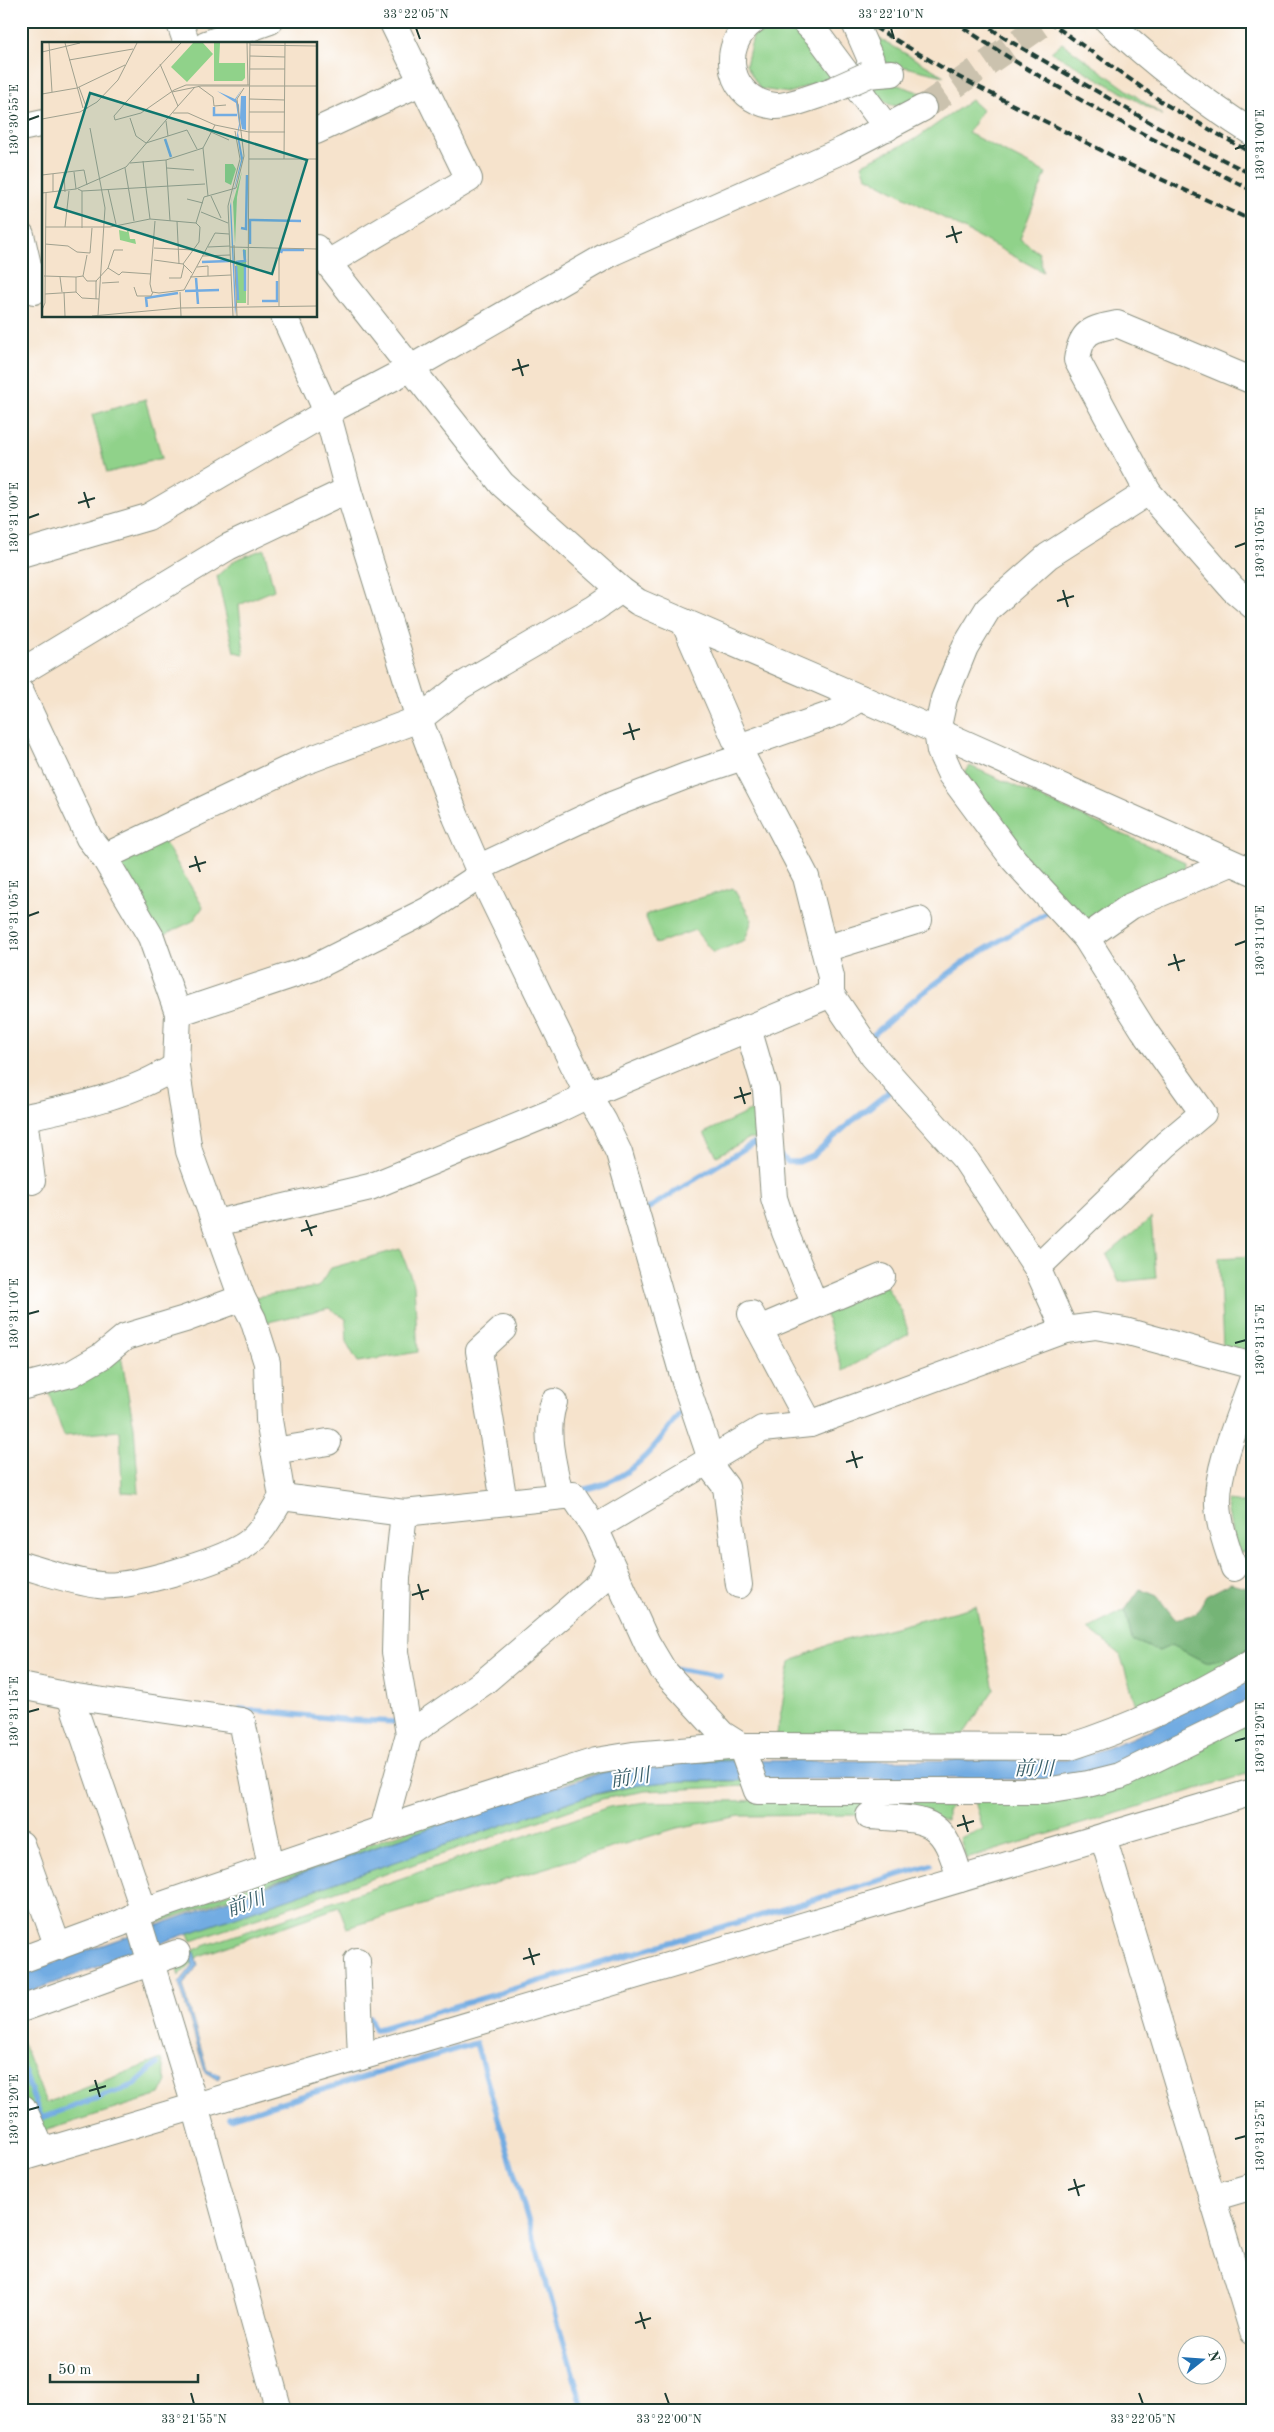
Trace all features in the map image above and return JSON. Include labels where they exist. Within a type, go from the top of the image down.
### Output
[{"type":"street","points":[[179,21],[185,42]]},
{"type":"street","points":[[212,42],[270,21]]},
{"type":"street","points":[[392,21],[469,179],[322,255],[502,484],[621,590],[638,602],[937,731],[1242,868]]},
{"type":"street","points":[[754,21],[743,29],[731,54],[734,74],[741,89],[757,102],[776,106],[831,91],[879,74],[854,21]]},
{"type":"street","points":[[804,21],[818,34],[888,128]]},
{"type":"street","points":[[1108,21],[1132,44],[1205,102],[1253,133]]},
{"type":"street","points":[[318,130],[422,82]]},
{"type":"street","points":[[21,554],[148,517],[327,412],[410,368],[613,252],[888,128],[922,108]]},
{"type":"street","points":[[21,128],[42,123]]},
{"type":"street","points":[[21,235],[33,292]]},
{"type":"street","points":[[285,318],[327,412],[348,490],[420,719],[456,817],[480,872],[618,1153],[709,1460],[726,1486],[739,1585]]},
{"type":"street","points":[[1253,382],[1117,324],[1094,328],[1079,343],[1077,360],[1148,492],[1233,589],[1253,606]]},
{"type":"street","points":[[21,672],[228,547],[348,490]]},
{"type":"street","points":[[1037,1268],[1166,1144],[1203,1112],[1144,1029],[1086,938],[1014,860],[951,775],[940,751],[937,731],[944,699],[965,647],[988,609],[1048,556],[1148,492]]},
{"type":"street","points":[[104,857],[301,763],[420,719],[461,686],[595,608],[621,590]]},
{"type":"street","points":[[684,622],[741,752],[806,877],[830,977],[831,994],[874,1056],[965,1159],[1037,1268],[1065,1330]]},
{"type":"street","points":[[21,692],[89,838],[104,857],[151,938],[178,1013],[176,1066],[189,1152],[242,1298],[253,1319],[267,1363],[269,1420],[282,1497],[266,1524],[246,1544],[218,1557],[135,1582],[100,1585],[21,1565]]},
{"type":"street","points":[[178,1013],[313,968],[428,910],[480,872],[614,804],[838,712],[860,698]]},
{"type":"street","points":[[1086,938],[1131,906],[1242,868]]},
{"type":"street","points":[[824,949],[919,920]]},
{"type":"street","points":[[216,1223],[335,1196],[399,1177],[555,1111],[588,1095],[831,994]]},
{"type":"street","points":[[748,1028],[766,1090],[774,1198],[785,1232],[815,1305]]},
{"type":"street","points":[[32,1181],[23,1118],[122,1094],[157,1079],[176,1066]]},
{"type":"street","points":[[810,1424],[755,1322],[815,1305],[882,1277]]},
{"type":"street","points":[[21,1386],[71,1374],[102,1356],[125,1336],[185,1319],[242,1298]]},
{"type":"street","points":[[595,1528],[762,1429],[810,1424],[1065,1330],[1095,1326],[1125,1331],[1253,1366]]},
{"type":"street","points":[[503,1328],[479,1351],[504,1502]]},
{"type":"street","points":[[1234,1568],[1220,1522],[1218,1502],[1221,1474],[1253,1378]]},
{"type":"street","points":[[554,1402],[549,1418],[549,1437],[560,1496]]},
{"type":"street","points":[[274,1451],[328,1442]]},
{"type":"street","points":[[282,1497],[404,1513],[573,1495],[595,1528],[647,1643],[663,1670],[747,1763],[757,1791],[1045,1791],[1088,1784],[1120,1776],[1253,1711]]},
{"type":"street","points":[[384,1829],[409,1734],[395,1652],[397,1578],[404,1513]]},
{"type":"street","points":[[409,1734],[484,1682],[566,1612],[600,1582],[609,1561]]},
{"type":"street","points":[[21,1960],[271,1867],[596,1761],[633,1755],[747,1763],[1069,1746],[1095,1738],[1143,1718],[1226,1678],[1253,1662]]},
{"type":"street","points":[[21,1686],[70,1696],[242,1721],[271,1867]]},
{"type":"street","points":[[70,1696],[140,1916],[150,1957],[195,2106],[279,2411]]},
{"type":"street","points":[[23,2108],[32,2155],[1253,1792]]},
{"type":"street","points":[[869,1816],[920,1819],[929,1824],[941,1834],[951,1850],[960,1879]]},
{"type":"street","points":[[1103,1837],[1253,2332]]},
{"type":"street","points":[[21,1844],[58,1947]]},
{"type":"street","points":[[21,2008],[150,1957],[177,1953]]},
{"type":"street","points":[[357,1961],[361,2057]]},
{"type":"street","points":[[1212,2198],[1253,2186]]},
{"type":"green space","points":[[779,27],[803,35],[833,76],[789,93],[760,89],[746,65],[753,36]]},
{"type":"green space","points":[[867,31],[944,76],[883,62]]},
{"type":"green space","points":[[1062,43],[1162,115],[1051,52]]},
{"type":"green space","points":[[895,84],[927,95],[895,106],[884,101],[870,87]]},
{"type":"green space","points":[[971,100],[982,110],[968,133],[1046,173],[1020,239],[1039,253],[1043,272],[866,176],[862,164],[917,138]]},
{"type":"green space","points":[[145,399],[162,458],[107,473],[92,415]]},
{"type":"green space","points":[[264,549],[274,590],[239,605],[244,654],[234,652],[217,576],[235,560]]},
{"type":"green space","points":[[970,766],[1185,862],[1184,872],[1092,922],[1080,919],[1015,845],[965,773]]},
{"type":"green space","points":[[162,838],[203,907],[193,921],[159,937],[119,866],[129,853]]},
{"type":"green space","points":[[733,888],[752,920],[745,940],[713,953],[695,930],[656,944],[645,915]]},
{"type":"green space","points":[[763,1105],[765,1139],[748,1139],[717,1156],[704,1133]]},
{"type":"green space","points":[[1151,1218],[1156,1278],[1119,1282],[1107,1255]]},
{"type":"green space","points":[[400,1249],[414,1285],[418,1352],[358,1362],[347,1344],[346,1319],[329,1308],[264,1323],[249,1298],[318,1287],[331,1268]]},
{"type":"green space","points":[[1253,1256],[1253,1344],[1250,1357],[1223,1348],[1219,1258]]},
{"type":"green space","points":[[886,1286],[902,1312],[909,1334],[843,1371],[825,1312]]},
{"type":"green space","points":[[120,1350],[134,1427],[139,1493],[122,1492],[120,1431],[64,1436],[47,1388]]},
{"type":"green space","points":[[1226,1501],[1253,1504],[1253,1548],[1236,1554]]},
{"type":"green space","points":[[1231,1583],[1249,1588],[1253,1594],[1253,1645],[1240,1655],[1205,1662],[1172,1645],[1159,1651],[1132,1640],[1125,1610],[1140,1589],[1157,1596],[1175,1619],[1196,1614],[1206,1596]]},
{"type":"green space","points":[[976,1606],[994,1689],[961,1738],[776,1739],[790,1662],[830,1644]]},
{"type":"green space","points":[[1125,1610],[1132,1640],[1159,1651],[1172,1645],[1205,1662],[1240,1655],[1253,1645],[1253,1657],[1139,1715],[1120,1654],[1088,1629]]},
{"type":"green space","points":[[1253,1718],[1253,1772],[966,1859],[960,1838],[983,1829],[974,1798]]},
{"type":"green space","points":[[733,1754],[736,1760],[654,1764],[622,1768],[573,1779],[154,1924],[155,1919],[162,1916],[560,1778],[612,1764]]},
{"type":"green space","points":[[683,1781],[744,1781],[746,1786],[645,1791],[602,1799],[192,1941],[189,1933],[581,1798],[644,1784]]},
{"type":"green space","points":[[954,1798],[947,1812],[947,1820],[857,1815],[740,1816],[677,1828],[347,1928],[339,1907],[199,1956],[179,1976],[176,1967],[186,1954],[201,1947],[609,1807],[647,1802]]},
{"type":"green space","points":[[21,2038],[46,2103],[161,2059],[167,2081],[160,2095],[21,2138]]},
{"type":"water","name":"前川","points":[[1253,1672],[1253,1697],[1218,1717],[1119,1767],[1052,1780],[925,1778],[683,1781],[644,1785],[594,1794],[186,1934],[21,1995],[21,1974],[472,1813],[605,1772],[696,1761],[1066,1760],[1115,1745],[1139,1735]]},
{"type":"water","points":[[194,1952],[198,1965],[183,1985],[207,2070],[220,2075],[218,2080],[205,2072],[179,1983],[193,1965],[189,1954]]},
{"type":"waterway","points":[[872,1036],[912,1001],[967,960],[1046,913]]},
{"type":"waterway","points":[[779,1155],[788,1162],[799,1162],[813,1156],[852,1121],[889,1092],[887,1086]]},
{"type":"waterway","points":[[644,1211],[752,1144],[763,1145]]},
{"type":"waterway","points":[[580,1490],[613,1480],[638,1463],[680,1413]]},
{"type":"waterway","points":[[673,1668],[720,1676]]},
{"type":"waterway","points":[[241,1709],[349,1720],[398,1722]]},
{"type":"waterway","points":[[370,2018],[375,2030],[931,1865]]},
{"type":"waterway","points":[[230,2118],[476,2043],[584,2411]]},
{"type":"waterway","points":[[21,2063],[41,2118],[134,2085],[157,2064]]},
{"type":"tunnel","points":[[923,108],[1047,21]]},
{"type":"railway","points":[[864,21],[953,74],[1130,165],[1253,221]]},
{"type":"railway","points":[[954,21],[1063,90],[1253,191]]},
{"type":"railway","points":[[981,21],[1003,37],[1153,124],[1253,175]]},
{"type":"railway","points":[[1048,21],[1165,104],[1253,154]]}]
